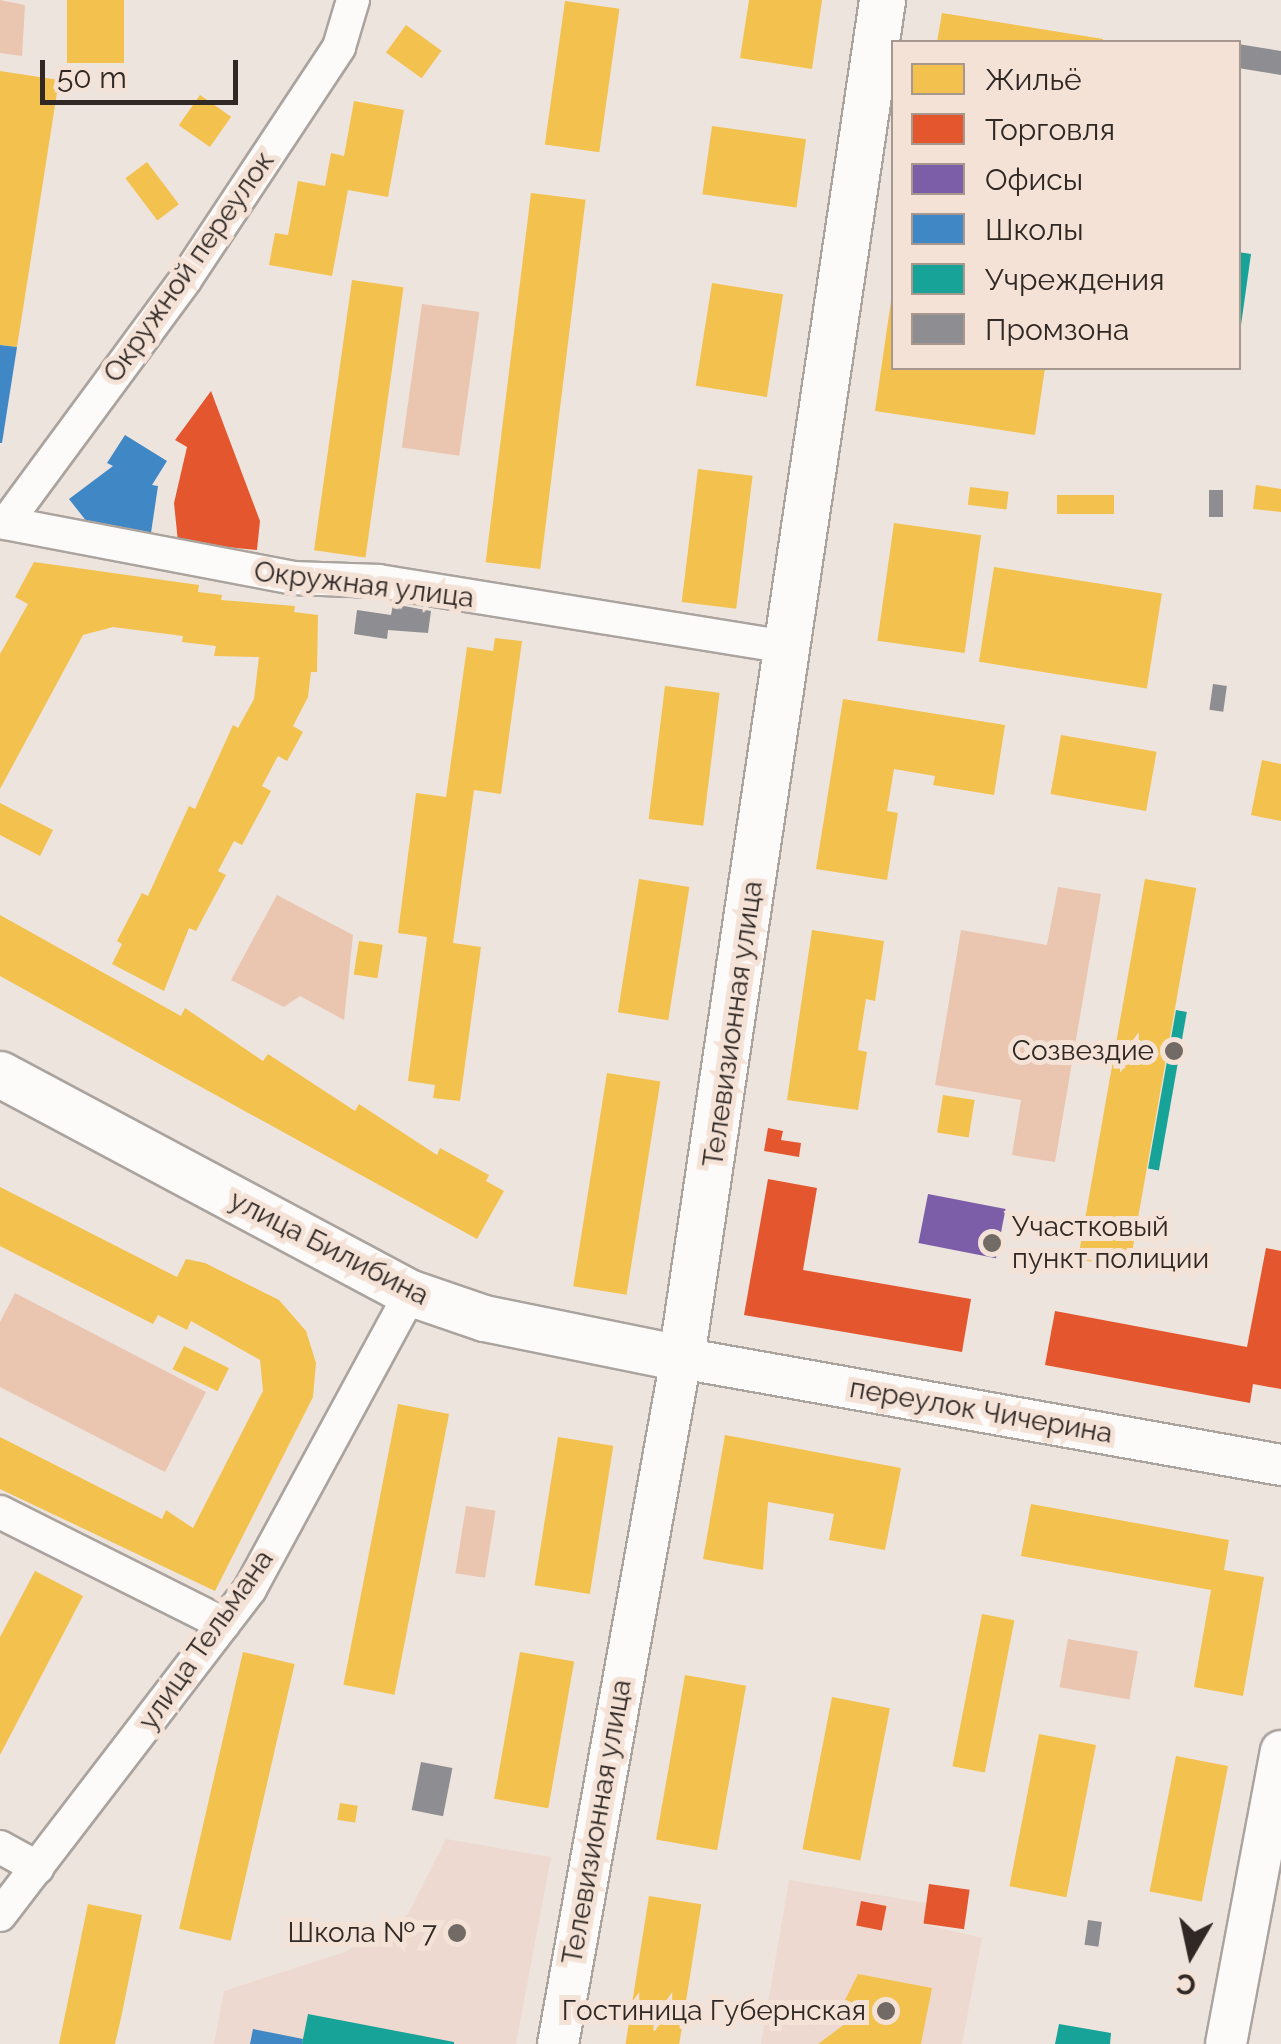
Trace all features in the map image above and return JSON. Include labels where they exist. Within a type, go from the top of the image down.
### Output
[{"type":"main road","name":"Телевизионная улица","points":[[681,1358],[882,0]]},
{"type":"main road","name":"улица Билибина","points":[[0,1074],[411,1293],[484,1318],[681,1358]]},
{"type":"street","name":"Окружной переулок","points":[[3,522],[196,264],[338,47],[352,0]]},
{"type":"street","name":"Окружная улица","points":[[3,522],[187,561],[293,578],[379,581],[788,647]]},
{"type":"street","name":"улица Тельмана","points":[[0,1915],[250,1589],[411,1293]]},
{"type":"street","name":"переулок Чичерина","points":[[681,1358],[1281,1465]]},
{"type":"street","name":"Телевизионная улица","points":[[558,2044],[681,1358]]},
{"type":"street","points":[[0,1512],[224,1624]]},
{"type":"street","points":[[1226,2044],[1281,1752]]},
{"type":"street","points":[[0,1847],[38,1868]]},
{"type":"shaded area","points":[[0,0],[25,5],[22,56],[0,53]]},
{"type":"shaded area","points":[[422,304],[479,312],[459,456],[402,448]]},
{"type":"shaded area","points":[[1058,887],[1101,894],[1055,1162],[1012,1155],[1021,1100],[935,1085],[961,930],[1047,945]]},
{"type":"shaded area","points":[[277,895],[353,935],[344,1020],[300,996],[284,1007],[231,980]]},
{"type":"shaded area","points":[[15,1293],[206,1392],[165,1472],[0,1387],[0,1322]]},
{"type":"shaded area","points":[[466,1506],[496,1511],[485,1578],[455,1573]]},
{"type":"shaded area","points":[[1068,1639],[1138,1651],[1129,1700],[1059,1687]]},
{"type":"shaded area","name":"Школа № 7","points":[[446,1839],[551,1857],[516,2044],[214,2044],[224,1991],[345,1952],[408,1914]]},
{"type":"shaded area","points":[[789,1880],[926,1903],[923,1924],[982,1938],[962,2044],[761,2044]]},
{"type":"building: Жильё","points":[[67,0],[124,0],[124,63],[67,63]]},
{"type":"building: Жильё","points":[[749,0],[822,0],[812,69],[740,58]]},
{"type":"building: Жильё","points":[[565,1],[619,9],[599,152],[545,145]]},
{"type":"building: Жильё","points":[[942,13],[1103,39],[1103,40],[937,40]]},
{"type":"building: Жильё","points":[[406,25],[442,51],[422,78],[386,53]]},
{"type":"building: Жильё","points":[[0,71],[59,80],[17,347],[0,345]]},
{"type":"building: Жильё","points":[[200,95],[231,117],[210,147],[179,125]]},
{"type":"building: Жильё","points":[[354,101],[404,110],[388,197],[348,190],[332,276],[269,265],[275,233],[288,235],[298,181],[325,186],[331,153],[344,156]]},
{"type":"building: Жильё","points":[[712,126],[806,139],[796,208],[702,194]]},
{"type":"building: Жильё","points":[[147,162],[179,204],[157,221],[125,178]]},
{"type":"building: Жильё","points":[[531,193],[586,200],[540,569],[486,562]]},
{"type":"building: Жильё","points":[[352,280],[403,287],[365,558],[314,550]]},
{"type":"building: Жильё","points":[[712,283],[783,294],[767,397],[696,386]]},
{"type":"building: Жильё","points":[[891,301],[891,370],[1045,370],[1035,435],[875,411]]},
{"type":"building: Жильё","points":[[698,469],[753,476],[736,609],[682,602]]},
{"type":"building: Жильё","points":[[1256,485],[1281,489],[1281,512],[1253,509]]},
{"type":"building: Жильё","points":[[970,487],[1009,492],[1007,510],[968,505]]},
{"type":"building: Жильё","points":[[1057,495],[1114,495],[1114,514],[1057,514]]},
{"type":"building: Жильё","points":[[894,523],[981,535],[965,653],[877,641]]},
{"type":"building: Жильё","points":[[34,562],[199,585],[198,592],[222,595],[221,600],[295,606],[294,612],[318,615],[317,672],[311,672],[308,697],[293,726],[303,732],[287,761],[278,756],[262,786],[271,791],[242,845],[234,841],[218,871],[226,875],[196,931],[189,928],[164,991],[112,964],[122,944],[117,941],[142,893],[148,896],[189,806],[195,809],[233,725],[238,728],[254,699],[259,657],[214,656],[216,646],[182,642],[183,636],[113,627],[83,635],[0,789],[0,654],[28,604],[15,597]]},
{"type":"building: Жильё","points":[[994,567],[1162,594],[1147,688],[979,662]]},
{"type":"building: Жильё","points":[[495,638],[522,641],[501,794],[474,790],[453,943],[481,947],[460,1101],[433,1098],[435,1085],[408,1081],[427,937],[398,933],[416,793],[446,797],[467,647],[493,651]]},
{"type":"building: Жильё","points":[[665,686],[720,693],[703,826],[649,819]]},
{"type":"building: Жильё","points":[[843,699],[1005,725],[994,795],[933,785],[935,776],[894,769],[887,811],[898,813],[887,880],[816,869]]},
{"type":"building: Жильё","points":[[1061,735],[1157,752],[1146,811],[1051,794]]},
{"type":"building: Жильё","points":[[1262,760],[1281,764],[1281,821],[1251,815]]},
{"type":"building: Жильё","points":[[0,803],[53,830],[40,856],[0,835]]},
{"type":"building: Жильё","points":[[639,879],[689,887],[668,1020],[618,1012]]},
{"type":"building: Жильё","points":[[1145,879],[1196,888],[1129,1268],[1078,1259]]},
{"type":"building: Жильё","points":[[0,915],[181,1016],[185,1008],[263,1061],[268,1054],[355,1111],[359,1104],[437,1155],[440,1148],[489,1175],[486,1181],[504,1191],[477,1239],[0,976]]},
{"type":"building: Жильё","points":[[812,930],[884,941],[875,1001],[866,999],[858,1050],[867,1052],[858,1110],[787,1100]]},
{"type":"building: Жильё","points":[[359,941],[383,945],[377,978],[354,975]]},
{"type":"building: Жильё","points":[[607,1073],[660,1081],[627,1295],[573,1286]]},
{"type":"building: Жильё","points":[[943,1095],[975,1100],[969,1138],[937,1133]]},
{"type":"building: Жильё","points":[[0,1187],[177,1277],[186,1259],[205,1263],[279,1300],[306,1331],[316,1363],[313,1397],[215,1591],[0,1489],[0,1437],[162,1519],[166,1510],[193,1528],[263,1391],[260,1360],[191,1321],[187,1330],[158,1315],[153,1324],[0,1246]]},
{"type":"building: Жильё","points":[[184,1346],[229,1368],[218,1391],[173,1369]]},
{"type":"building: Жильё","points":[[398,1404],[449,1414],[394,1695],[343,1685]]},
{"type":"building: Жильё","points":[[725,1435],[901,1468],[885,1550],[829,1540],[834,1514],[768,1502],[763,1570],[703,1559]]},
{"type":"building: Жильё","points":[[558,1437],[613,1446],[590,1594],[535,1585]]},
{"type":"building: Жильё","points":[[1031,1504],[1229,1540],[1224,1570],[1264,1577],[1243,1696],[1194,1687],[1211,1590],[1021,1556]]},
{"type":"building: Жильё","points":[[35,1571],[83,1596],[0,1755],[0,1637]]},
{"type":"building: Жильё","points":[[982,1614],[1014,1620],[985,1772],[952,1766]]},
{"type":"building: Жильё","points":[[243,1652],[295,1664],[231,1941],[179,1929]]},
{"type":"building: Жильё","points":[[520,1652],[574,1662],[548,1808],[494,1799]]},
{"type":"building: Жильё","points":[[685,1675],[746,1686],[717,1850],[656,1839]]},
{"type":"building: Жильё","points":[[832,1697],[890,1708],[860,1860],[802,1849]]},
{"type":"building: Жильё","points":[[1039,1734],[1096,1745],[1066,1897],[1009,1886]]},
{"type":"building: Жильё","points":[[1176,1756],[1228,1766],[1202,1902],[1150,1891]]},
{"type":"building: Жильё","points":[[340,1803],[358,1806],[355,1823],[337,1820]]},
{"type":"building: Жильё","points":[[649,1896],[701,1904],[679,2044],[626,2044]]},
{"type":"building: Жильё","points":[[88,1904],[142,1915],[121,2018],[115,2044],[59,2044]]},
{"type":"building: Жильё","name":"Гостиница Губернская","points":[[858,1974],[932,1988],[921,2044],[818,2044],[849,2021],[845,2000]]},
{"type":"building: Торговля","points":[[211,391],[260,521],[257,550],[178,542],[174,503],[187,447],[175,440]]},
{"type":"building: Торговля","points":[[768,1128],[783,1131],[781,1140],[801,1143],[799,1157],[764,1151]]},
{"type":"building: Торговля","points":[[768,1179],[817,1188],[803,1270],[971,1299],[962,1352],[744,1315]]},
{"type":"building: Торговля","points":[[1266,1248],[1281,1251],[1281,1389],[1253,1384],[1250,1403],[1045,1365],[1055,1311],[1247,1347]]},
{"type":"building: Торговля","points":[[929,1884],[970,1890],[964,1929],[923,1924]]},
{"type":"building: Торговля","points":[[861,1901],[887,1906],[882,1931],[856,1926]]},
{"type":"building: Офисы","points":[[928,1194],[1006,1209],[996,1258],[918,1243]]},
{"type":"building: Школы","points":[[0,345],[17,347],[2,443],[0,443]]},
{"type":"building: Школы","points":[[125,435],[167,461],[152,485],[158,486],[151,533],[87,522],[69,499],[113,466],[107,463]]},
{"type":"building: Школы","points":[[253,2029],[303,2039],[302,2044],[250,2044]]},
{"type":"building: Учреждения","points":[[1241,252],[1251,254],[1241,325]]},
{"type":"building: Учреждения","name":"Созвездие","points":[[1176,1010],[1187,1012],[1159,1170],[1148,1169]]},
{"type":"building: Учреждения","points":[[308,2014],[454,2042],[454,2044],[302,2044]]},
{"type":"building: Учреждения","points":[[1059,2024],[1111,2033],[1110,2044],[1055,2044]]},
{"type":"building: Промзона","points":[[1241,44],[1281,51],[1281,75],[1241,68]]},
{"type":"building: Промзона","points":[[1209,490],[1223,490],[1223,517],[1209,517]]},
{"type":"building: Промзона","points":[[393,604],[431,611],[428,633],[388,630],[387,639],[354,634],[357,610],[391,615]]},
{"type":"building: Промзона","points":[[1213,684],[1227,686],[1223,712],[1209,710]]},
{"type":"building: Промзона","points":[[421,1762],[452,1768],[443,1816],[412,1810]]},
{"type":"building: Промзона","points":[[1088,1920],[1102,1922],[1098,1947],[1085,1945]]},
{"type":"place","name":"Созвездие","points":[[1174,1051]]},
{"type":"place","name":"Участковый пункт полиции","points":[[992,1243]]},
{"type":"place","name":"Школа № 7","points":[[457,1933]]},
{"type":"place","name":"Гостиница Губернская","points":[[886,2011]]}]
